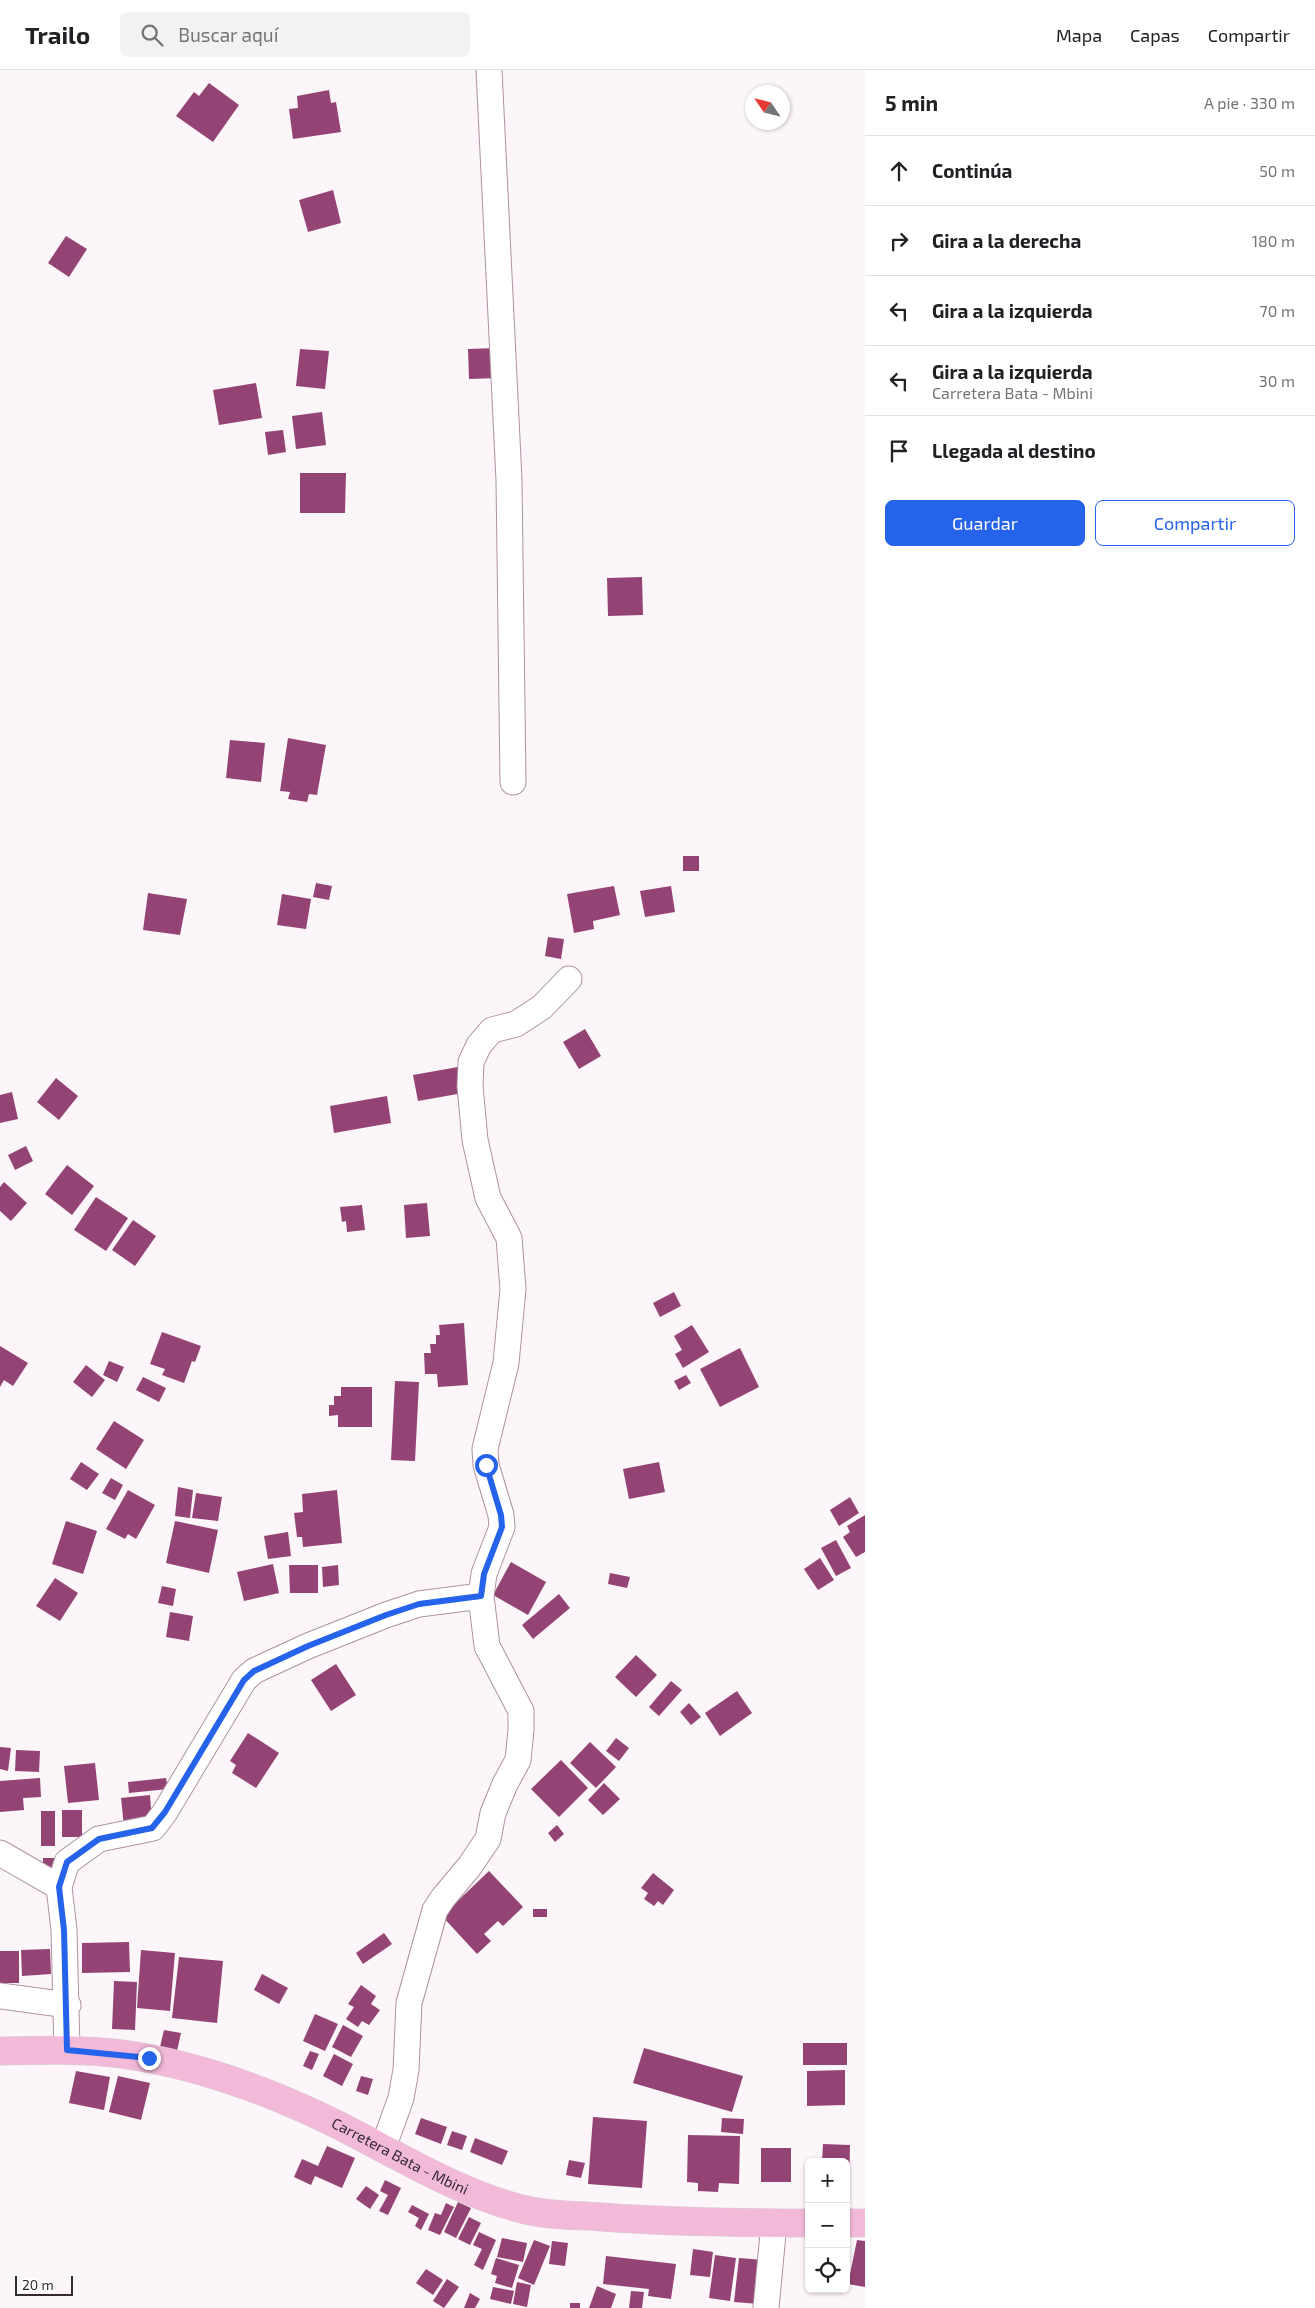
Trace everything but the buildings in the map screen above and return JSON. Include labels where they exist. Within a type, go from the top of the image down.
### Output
[{"type":"main road","name":"Carretera Bata - Mbini","points":[[0,2051],[67,2050],[149,2058],[235,2082],[306,2110],[438,2176],[493,2200],[524,2210],[665,2221],[805,2223]]},
{"type":"main road","points":[[850,2223],[865,2223]]},
{"type":"street","points":[[489,70],[510,480],[513,782]]},
{"type":"street","points":[[383,2148],[401,2098],[406,2070],[409,2003],[435,1910],[469,1867],[488,1839],[493,1813],[505,1784],[518,1760],[521,1711],[487,1646],[481,1596],[484,1574],[502,1527],[501,1515],[486,1465],[485,1449],[506,1362],[513,1289],[509,1238],[488,1198],[475,1140],[470,1086],[471,1062],[479,1045],[492,1030],[516,1024],[542,1007],[569,979]]},
{"type":"street","points":[[67,2050],[68,2005],[64,1930],[59,1887],[67,1862],[99,1839],[152,1828],[165,1812],[244,1680],[254,1671],[308,1646],[419,1604],[481,1596]]},
{"type":"street","points":[[0,1853],[59,1887]]},
{"type":"street","points":[[0,1996],[68,2005]]},
{"type":"street","points":[[766,2308],[774,2223]]},
{"type":"route","points":[[149,2058],[67,2050],[68,2005],[64,1930],[59,1887],[67,1862],[99,1839],[152,1828],[165,1812],[244,1680],[254,1671],[308,1646],[419,1604],[481,1596],[484,1574],[502,1527],[501,1515],[486,1465]]}]
